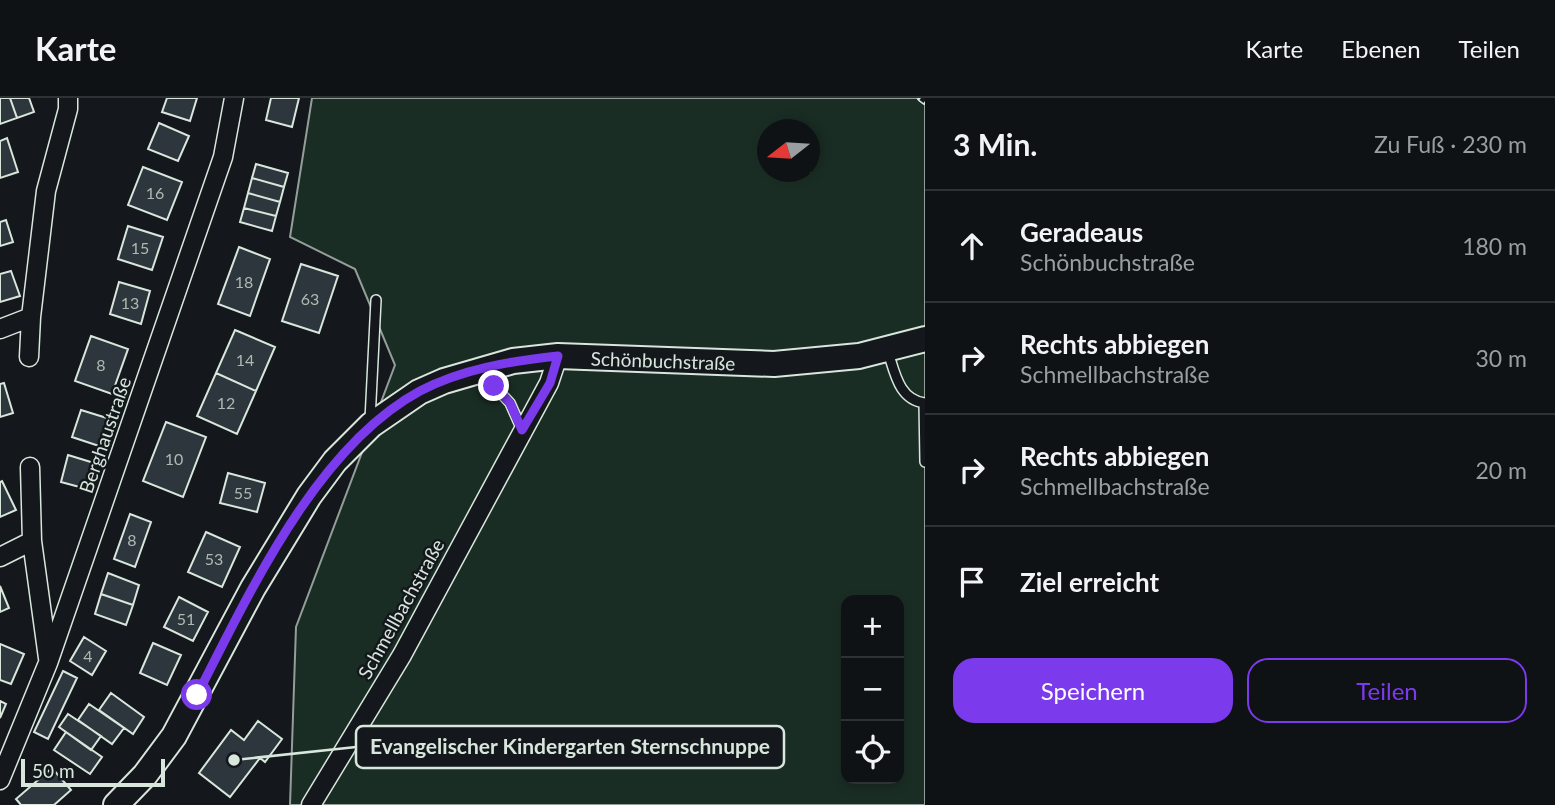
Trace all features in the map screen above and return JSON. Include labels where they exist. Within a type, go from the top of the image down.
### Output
[{"type":"main road","name":"Schönbuchstraße","points":[[116,805],[145,775],[174,736],[253,587],[309,496],[335,461],[371,425],[419,392],[444,381],[513,361],[558,356],[774,364],[830,360],[925,340]]},
{"type":"street","points":[[29,357],[31,317],[47,191],[68,109],[68,98]]},
{"type":"street","name":"Berghaustraße","points":[[0,780],[48,663],[223,157],[234,98]]},
{"type":"street","points":[[0,330],[31,317]]},
{"type":"street","name":"Schmellbachstraße","points":[[311,805],[402,655],[522,430],[550,383],[558,356]]},
{"type":"street","points":[[30,467],[32,541],[48,663]]},
{"type":"street","points":[[0,557],[32,541]]},
{"type":"lane","points":[[371,425],[369,410],[376,300]]},
{"type":"lane","points":[[887,350],[903,391],[915,402],[925,403],[925,462]]},
{"type":"lane","points":[[494,386],[510,403],[522,430]]},
{"type":"green space","points":[[312,98],[925,98],[925,805],[290,805],[296,627],[395,365],[355,269],[290,237]]},
{"type":"building","points":[[0,98],[10,98],[17,118],[0,124]]},
{"type":"building","points":[[10,98],[29,98],[34,112],[17,118]]},
{"type":"building","points":[[167,98],[197,98],[190,121],[162,112]]},
{"type":"building","points":[[271,98],[299,98],[292,127],[266,120]]},
{"type":"building","points":[[159,123],[189,136],[178,161],[148,149]]},
{"type":"building","points":[[7,138],[18,172],[0,178],[0,141]]},
{"type":"building","points":[[256,164],[288,173],[284,187],[252,178]]},
{"type":"building","points":[[143,167],[182,182],[167,220],[128,205]]},
{"type":"building","points":[[252,178],[284,187],[280,202],[248,193]]},
{"type":"building","points":[[248,193],[280,202],[276,216],[244,208]]},
{"type":"building","points":[[244,208],[276,216],[272,231],[240,222]]},
{"type":"building","points":[[6,220],[13,242],[0,246],[0,222]]},
{"type":"building","points":[[128,226],[163,237],[152,270],[118,259]]},
{"type":"building","points":[[239,247],[270,259],[250,316],[218,304]]},
{"type":"building","points":[[301,264],[338,276],[319,333],[282,321]]},
{"type":"building","points":[[11,271],[20,296],[0,302],[0,274]]},
{"type":"building","points":[[119,282],[150,291],[141,324],[110,314]]},
{"type":"building","points":[[235,330],[275,347],[256,391],[216,373]]},
{"type":"building","points":[[91,336],[128,349],[112,394],[75,381]]},
{"type":"building","points":[[216,373],[256,391],[237,434],[197,416]]},
{"type":"building","points":[[4,383],[13,413],[0,417],[0,384]]},
{"type":"building","points":[[81,410],[110,419],[102,447],[72,437]]},
{"type":"building","points":[[166,422],[206,437],[183,497],[143,481]]},
{"type":"building","points":[[68,455],[94,463],[87,489],[61,482]]},
{"type":"building","points":[[228,473],[265,483],[257,512],[220,503]]},
{"type":"building","points":[[2,481],[16,510],[0,517],[0,482]]},
{"type":"building","points":[[130,514],[151,522],[135,567],[114,559]]},
{"type":"building","points":[[206,532],[240,547],[222,587],[188,572]]},
{"type":"building","points":[[108,573],[139,585],[133,605],[101,594]]},
{"type":"building","points":[[0,586],[9,608],[0,612]]},
{"type":"building","points":[[101,594],[133,605],[126,625],[95,614]]},
{"type":"building","points":[[179,597],[208,612],[193,641],[164,627]]},
{"type":"building","points":[[84,637],[106,651],[92,675],[70,661]]},
{"type":"building","points":[[153,643],[181,655],[167,685],[140,673]]},
{"type":"building","points":[[0,644],[24,654],[11,684],[0,680]]},
{"type":"building","points":[[63,671],[77,678],[48,739],[34,732]]},
{"type":"building","points":[[111,693],[144,717],[133,734],[99,710]]},
{"type":"building","points":[[0,701],[6,704],[0,718]]},
{"type":"building","points":[[89,704],[124,728],[112,744],[78,720]]},
{"type":"building","points":[[68,714],[101,736],[91,750],[59,727]]},
{"type":"building","points":[[258,721],[282,739],[265,762],[260,758],[230,797],[199,773],[231,730],[244,740]]},
{"type":"building","points":[[66,732],[102,757],[90,774],[54,750]]},
{"type":"building","points":[[52,768],[71,790],[54,805],[21,805],[16,799]]},
{"type":"railway","points":[[921,98],[925,101]]},
{"type":"place","name":"Evangelischer Kindergarten Sternschnuppe","points":[[234,760]]},
{"type":"route","points":[[197,695],[253,587],[309,496],[335,461],[371,425],[419,392],[444,381],[513,361],[558,356],[550,383],[522,430],[510,403],[494,386]]}]
